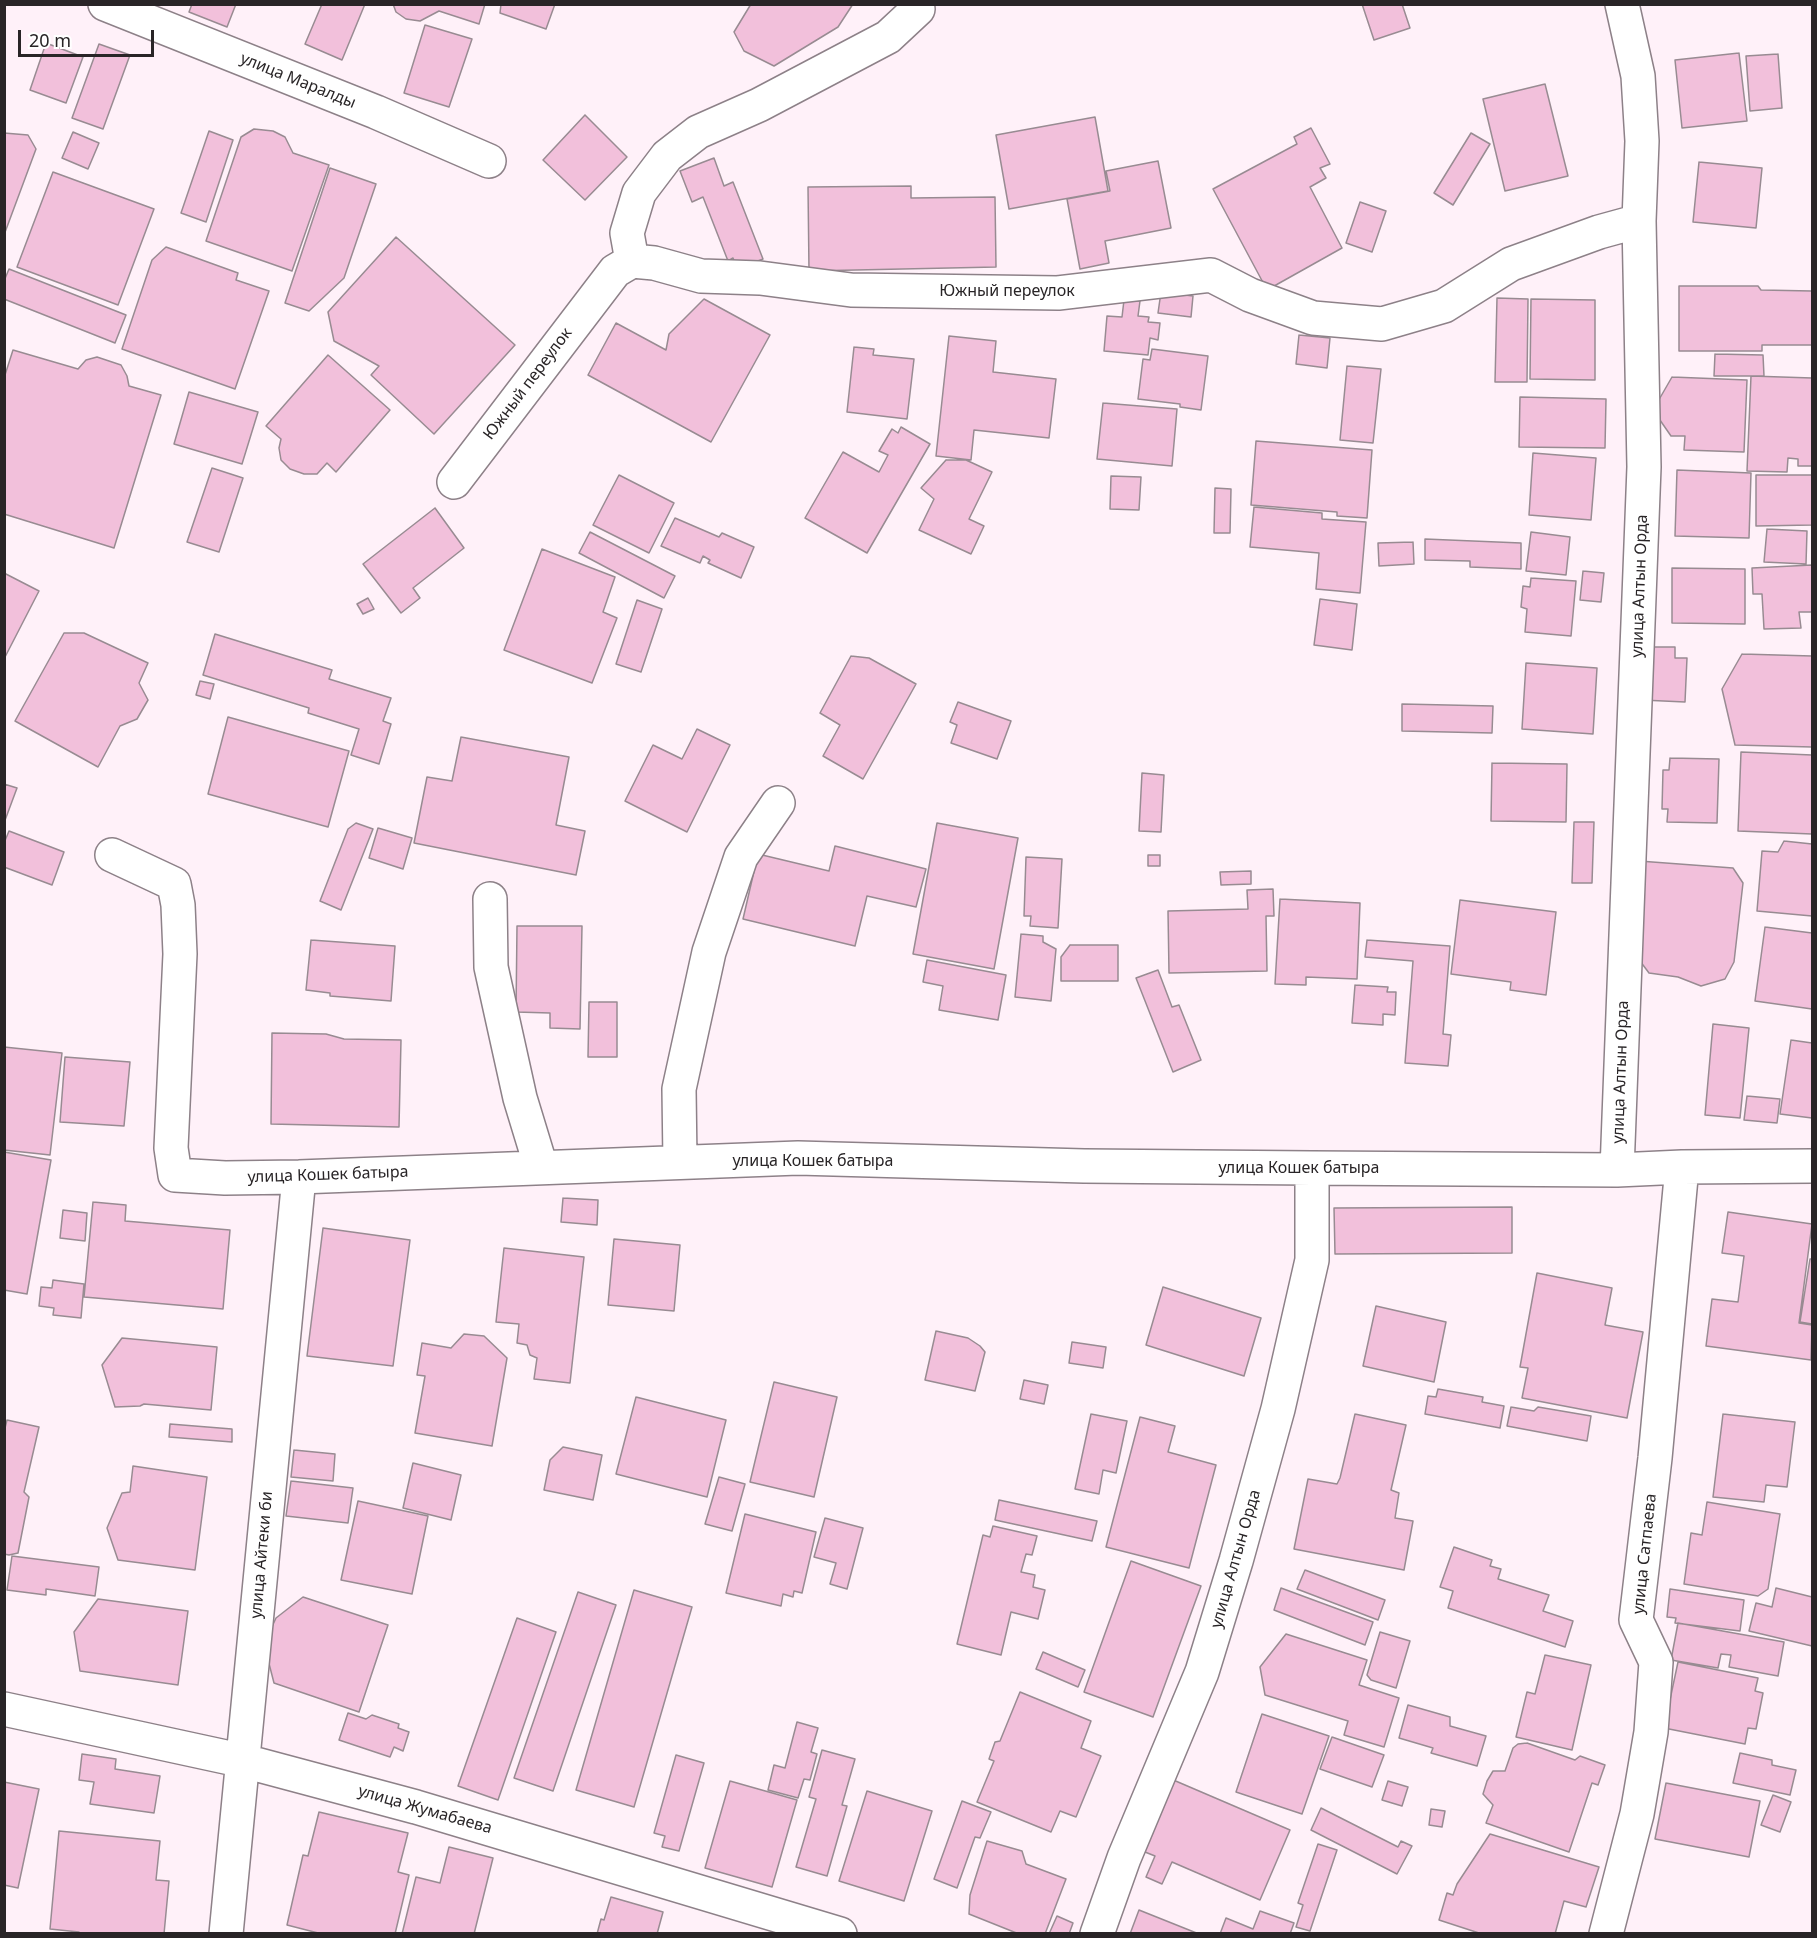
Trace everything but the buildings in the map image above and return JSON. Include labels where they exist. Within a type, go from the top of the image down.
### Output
[{"type":"street","name":"улица Маралды","points":[[105,4],[376,112],[489,160]]},
{"type":"street","name":"улица Алтын Орда","points":[[1617,1170],[1644,467],[1638,221],[1642,141],[1638,76],[1622,4]]},
{"type":"street","points":[[632,261],[627,232],[639,192],[667,156],[698,132],[759,105],[888,37],[918,9]]},
{"type":"street","name":"Южный переулок","points":[[454,482],[615,271],[632,261],[654,263],[701,276],[759,278],[851,290],[1058,293],[1211,275],[1250,294],[1313,318],[1382,324],[1444,306],[1511,264],[1599,232],[1638,221]]},
{"type":"street","points":[[680,1162],[679,1089],[709,952],[741,857],[778,803]]},
{"type":"street","name":"улица Кошек батыра","points":[[112,855],[174,884],[178,904],[180,954],[171,1148],[175,1175],[225,1178],[299,1177],[798,1158],[1084,1166],[1312,1168],[1617,1170],[1812,1166]]},
{"type":"street","points":[[490,899],[491,967],[520,1098],[541,1167]]},
{"type":"street","name":"улица Сатпаева","points":[[1606,1934],[1637,1814],[1651,1732],[1656,1662],[1636,1620],[1655,1458],[1682,1167]]},
{"type":"street","name":"улица Алтын Орда","points":[[1097,1934],[1124,1858],[1202,1672],[1236,1561],[1278,1409],[1312,1260],[1312,1168]]},
{"type":"street","name":"улица Айтеки би","points":[[226,1934],[299,1177]]},
{"type":"street","name":"улица Жумабаева","points":[[4,1709],[244,1761],[416,1807],[840,1934]]}]
